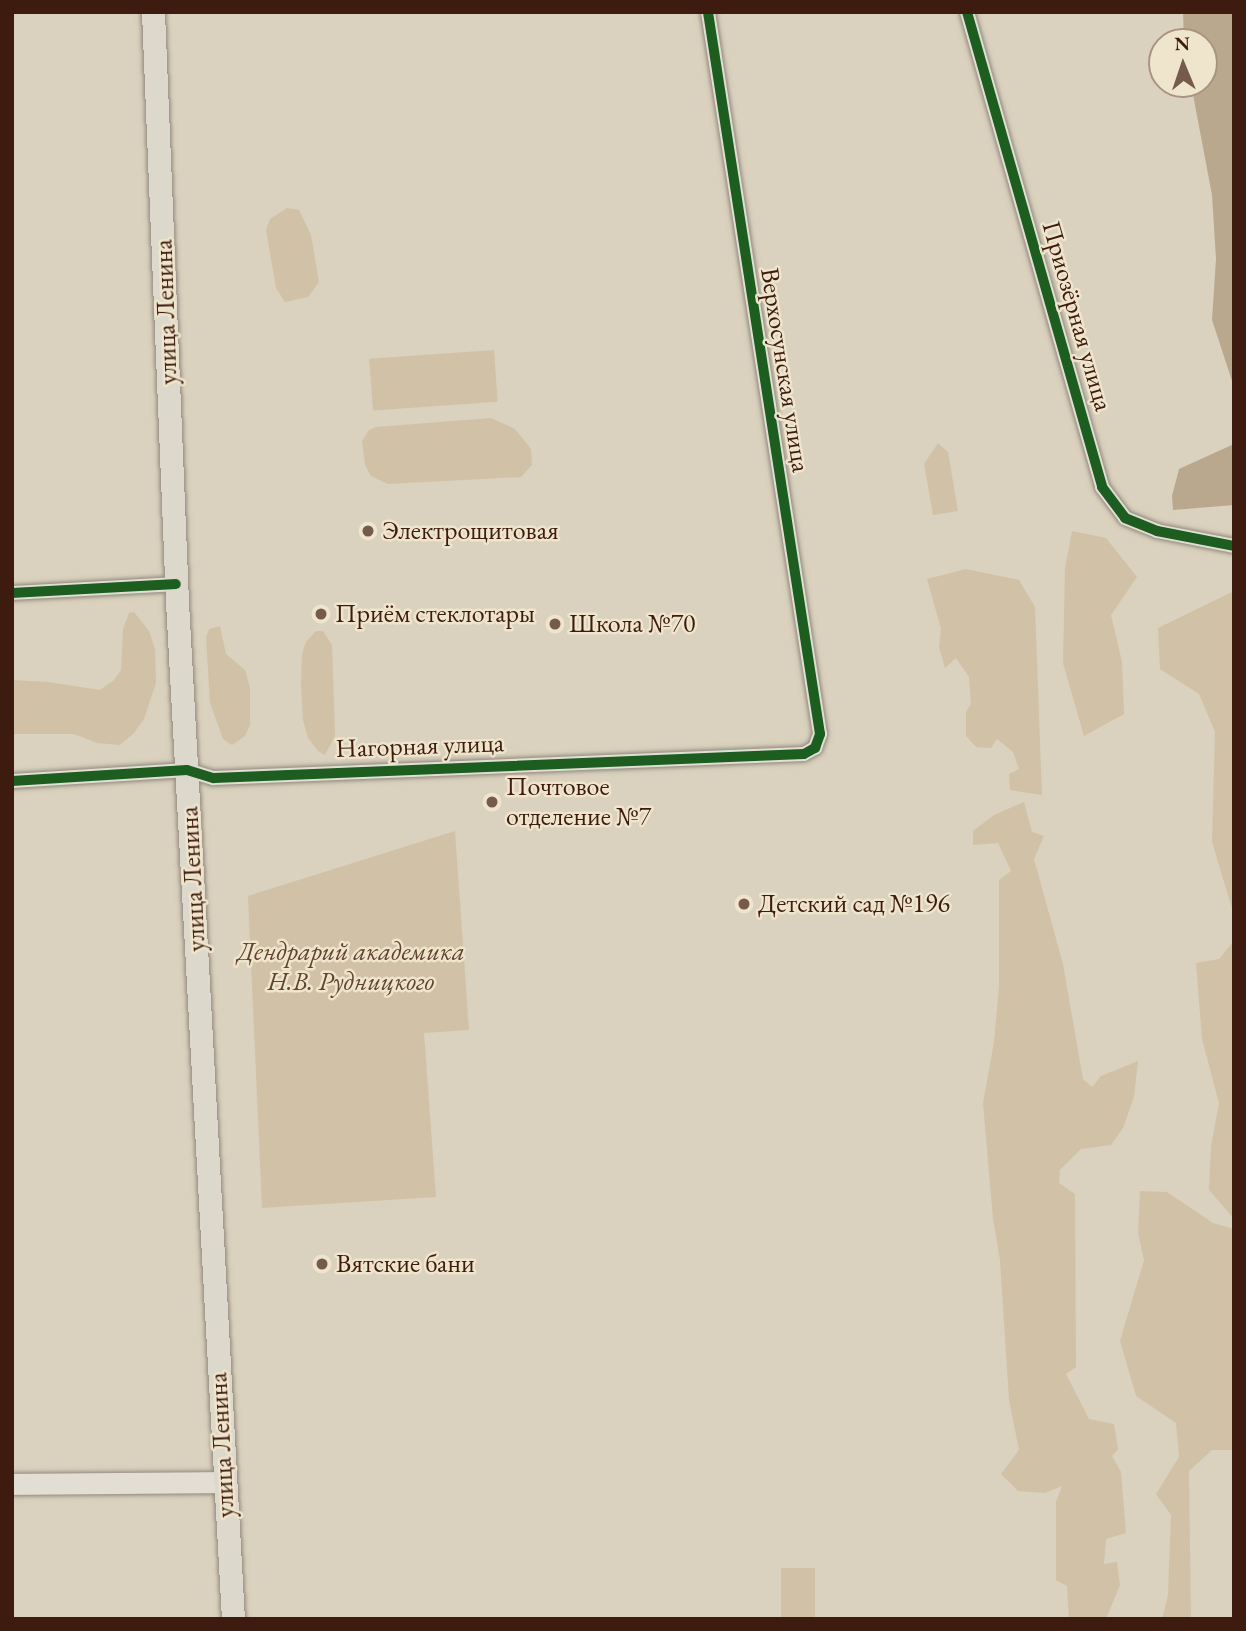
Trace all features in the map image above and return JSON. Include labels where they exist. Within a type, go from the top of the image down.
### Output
[{"type":"main road","name":"улица Ленина","points":[[153,12],[176,584],[223,1482],[233,1619]]},
{"type":"main road","points":[[12,1483],[223,1482]]},
{"type":"street","name":"Верхосунская улица","points":[[708,12],[820,734]]},
{"type":"street","name":"Приозёрная улица","points":[[967,12],[1102,486],[1125,518],[1157,531],[1234,546]]},
{"type":"street","points":[[12,593],[176,584]]},
{"type":"street","name":"Нагорная улица","points":[[12,781],[187,770],[214,778],[804,754],[816,748],[820,734]]},
{"type":"green space","points":[[287,208],[299,210],[311,235],[319,282],[308,297],[285,302],[276,288],[266,230],[270,219]]},
{"type":"green space","points":[[494,350],[498,402],[373,411],[369,359]]},
{"type":"green space","points":[[491,418],[515,429],[531,449],[532,465],[521,477],[388,484],[371,476],[365,465],[362,441],[369,430],[376,427]]},
{"type":"green space","points":[[938,443],[948,452],[958,511],[933,515],[924,464]]},
{"type":"green space","points":[[1072,531],[1106,538],[1137,577],[1111,615],[1122,662],[1124,714],[1084,736],[1063,663],[1065,568]]},
{"type":"green space","points":[[966,569],[1019,580],[1035,607],[1042,795],[1010,790],[1009,774],[1019,769],[1013,752],[997,739],[991,748],[976,747],[966,736],[966,712],[971,704],[969,677],[956,658],[945,668],[939,647],[941,629],[927,579]]},
{"type":"green space","points":[[1234,591],[1234,915],[1212,842],[1215,732],[1199,694],[1160,669],[1158,628]]},
{"type":"green space","points":[[134,612],[149,631],[155,649],[156,683],[144,719],[133,734],[120,745],[97,743],[74,734],[12,734],[12,680],[100,690],[114,680],[121,670],[123,629],[129,613]]},
{"type":"green space","points":[[220,626],[226,654],[245,670],[250,688],[250,725],[245,736],[232,745],[223,739],[210,703],[206,637],[209,629]]},
{"type":"green space","points":[[316,631],[323,631],[332,645],[335,736],[325,755],[318,751],[308,738],[303,720],[302,654],[306,642]]},
{"type":"green space","points":[[1024,802],[1032,832],[1044,836],[1034,859],[1063,964],[1083,1079],[1092,1087],[1101,1076],[1138,1061],[1134,1097],[1123,1128],[1111,1145],[1081,1149],[1060,1170],[1059,1183],[1075,1194],[1076,1367],[1066,1374],[1089,1419],[1114,1424],[1118,1449],[1112,1456],[1121,1472],[1126,1533],[1106,1539],[1104,1564],[1117,1562],[1120,1585],[1106,1619],[1069,1619],[1067,1586],[1056,1580],[1056,1502],[1062,1486],[1045,1493],[1018,1491],[1001,1474],[1019,1450],[1009,1400],[1000,1260],[993,1219],[983,1103],[994,1042],[999,987],[999,880],[1011,871],[998,843],[973,845],[973,831],[994,815]]},
{"type":"green space","name":"Дендрарий академика Н.В. Рудницкого","points":[[455,831],[469,1030],[424,1033],[436,1197],[262,1208],[248,896]]},
{"type":"green space","points":[[1234,941],[1234,1219],[1209,1190],[1211,1146],[1219,1103],[1202,1039],[1196,963],[1219,959]]},
{"type":"green space","points":[[1140,1191],[1167,1192],[1213,1223],[1234,1229],[1234,1450],[1212,1450],[1189,1471],[1191,1619],[1162,1619],[1168,1595],[1171,1515],[1156,1494],[1179,1457],[1176,1423],[1136,1396],[1120,1341],[1144,1260],[1138,1233]]},
{"type":"green space","points":[[781,1568],[815,1568],[815,1619],[781,1619]]},
{"type":"shaded area","points":[[1183,12],[1234,12],[1234,387],[1212,320],[1216,259],[1212,195],[1194,98],[1218,98],[1218,28],[1184,28]]},
{"type":"shaded area","points":[[1234,444],[1234,505],[1173,510],[1172,496],[1179,469]]},
{"type":"cycle path","points":[[12,781],[187,770],[214,778],[804,754],[815,748],[820,734],[708,12]]},
{"type":"cycle path","points":[[967,12],[1102,487],[1125,518],[1157,531],[1234,546]]},
{"type":"cycle path","points":[[12,593],[176,584]]},
{"type":"place","name":"Электрощитовая","points":[[368,531]]},
{"type":"place","name":"Приём стеклотары","points":[[321,614]]},
{"type":"place","name":"Школа №70","points":[[555,624]]},
{"type":"place","name":"Почтовое отделение №7","points":[[492,802]]},
{"type":"place","name":"Детский сад №196","points":[[744,904]]},
{"type":"place","name":"Вятские бани","points":[[322,1264]]}]
